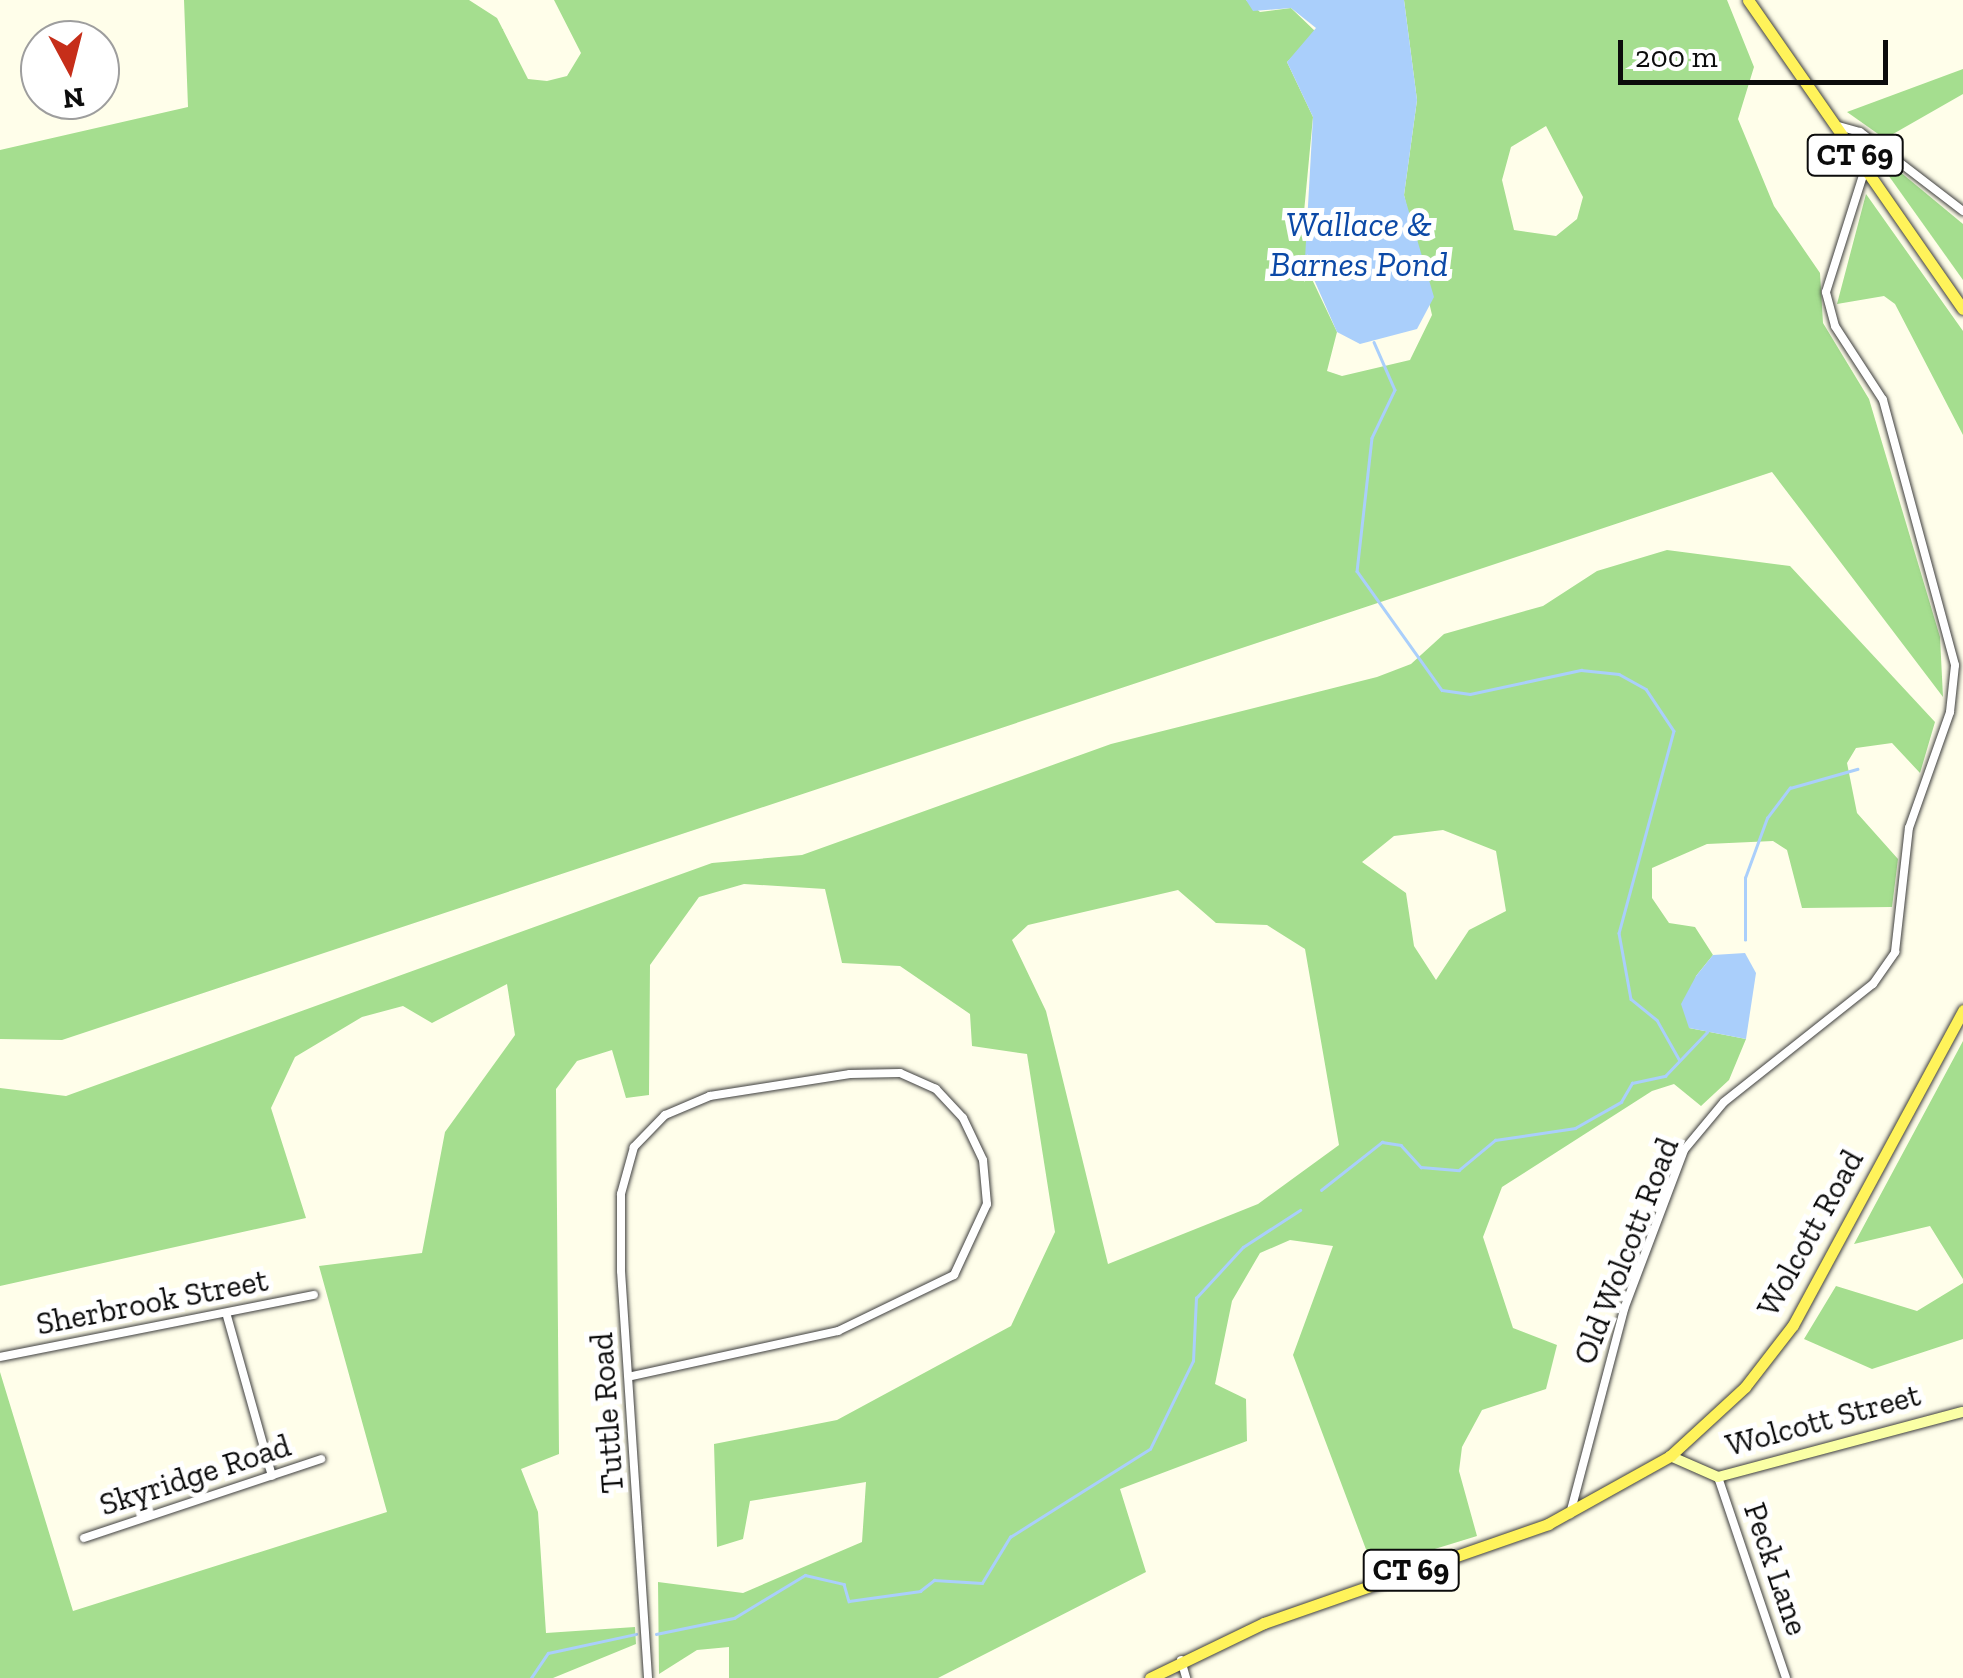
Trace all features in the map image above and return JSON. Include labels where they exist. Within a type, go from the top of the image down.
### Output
[{"type":"main road","name":"CT 69","points":[[1748,0],[1963,309]]},
{"type":"main road","name":"Wolcott Road","points":[[1670,1456],[1745,1387],[1793,1324],[1963,1010]]},
{"type":"main road","name":"Wolcott Street","points":[[1670,1456],[1718,1476],[1963,1412]]},
{"type":"main road","name":"CT 69","points":[[1150,1678],[1182,1660],[1570,1514],[1670,1456]]},
{"type":"street","points":[[1835,125],[1860,132],[1963,211]]},
{"type":"street","name":"Old Wolcott Road","points":[[1570,1514],[1624,1309],[1684,1150],[1724,1102],[1873,984],[1895,952],[1909,828],[1950,712],[1955,665],[1882,400],[1835,326],[1826,292],[1865,169]]},
{"type":"street","name":"Tuttle Road","points":[[632,1376],[767,1353],[909,1300],[954,1275],[987,1204],[983,1160],[963,1118],[936,1089],[900,1073],[710,1096],[665,1115],[634,1147],[621,1194],[648,1678]]},
{"type":"street","name":"Sherbrook Street","points":[[0,1357],[226,1316],[314,1295]]},
{"type":"street","points":[[226,1316],[272,1476]]},
{"type":"street","name":"Skyridge Road","points":[[84,1538],[322,1459]]},
{"type":"street","name":"Peck Lane","points":[[1718,1476],[1786,1678]]},
{"type":"street","points":[[1182,1660],[1186,1678]]},
{"type":"green space","points":[[184,0],[469,0],[497,18],[528,79],[547,81],[567,76],[581,53],[554,0],[1246,0],[1260,12],[1291,8],[1317,33],[1287,62],[1313,117],[1304,212],[1310,275],[1337,332],[1327,371],[1342,376],[1410,360],[1432,315],[1404,195],[1417,100],[1404,0],[1727,0],[1754,67],[1738,119],[1774,206],[1820,273],[1823,323],[1869,399],[1940,637],[1943,697],[1772,472],[62,1040],[0,1039],[0,150],[188,107]],"holes":[[[1546,126],[1583,197],[1577,219],[1556,236],[1514,230],[1502,180],[1511,147]]]},
{"type":"green space","points":[[1963,69],[1963,94],[1893,134],[1881,136],[1847,112]]},
{"type":"green space","points":[[1887,161],[1963,224],[1963,280],[1881,165]]},
{"type":"green space","points":[[1866,194],[1963,331],[1963,435],[1895,304],[1884,296],[1837,304]]},
{"type":"green space","points":[[1667,550],[1790,566],[1935,722],[1920,773],[1892,743],[1856,748],[1847,763],[1857,813],[1898,859],[1892,907],[1802,908],[1787,850],[1773,841],[1707,844],[1652,868],[1652,898],[1669,923],[1695,927],[1713,955],[1696,976],[1689,1028],[1746,1039],[1729,1080],[1701,1106],[1674,1084],[1652,1091],[1502,1187],[1483,1237],[1513,1328],[1557,1345],[1546,1389],[1482,1410],[1462,1447],[1459,1471],[1477,1536],[1373,1568],[1293,1355],[1333,1246],[1290,1240],[1260,1253],[1232,1301],[1215,1384],[1246,1399],[1247,1441],[1120,1489],[1146,1572],[938,1678],[729,1678],[729,1647],[697,1650],[659,1674],[658,1582],[743,1593],[862,1542],[866,1482],[750,1501],[743,1539],[717,1547],[714,1444],[837,1420],[1011,1326],[1055,1232],[1027,1054],[972,1046],[970,1014],[900,966],[842,963],[825,889],[744,884],[699,897],[650,965],[649,1095],[626,1098],[612,1050],[577,1061],[556,1089],[559,1454],[521,1469],[538,1512],[546,1633],[635,1627],[636,1644],[553,1678],[0,1678],[0,1372],[73,1611],[387,1512],[319,1266],[422,1253],[445,1132],[515,1035],[507,984],[432,1023],[403,1006],[362,1017],[295,1057],[271,1108],[306,1218],[0,1286],[0,1088],[66,1096],[712,863],[802,855],[1111,744],[1377,677],[1411,664],[1444,634],[1543,606],[1597,571]],"holes":[[[1443,830],[1496,851],[1506,911],[1469,930],[1436,980],[1414,946],[1406,893],[1362,862],[1394,836]],[[1178,890],[1216,923],[1267,925],[1305,949],[1339,1145],[1258,1204],[1108,1264],[1046,1011],[1012,940],[1028,925]]]},
{"type":"green space","points":[[1963,1041],[1963,1279],[1930,1226],[1854,1244]]},
{"type":"green space","points":[[1963,1283],[1963,1339],[1872,1369],[1804,1339],[1836,1286],[1917,1311]]},
{"type":"water","name":"Wallace & Barnes Pond","points":[[1246,0],[1404,0],[1417,100],[1404,195],[1434,297],[1417,329],[1360,344],[1337,332],[1305,259],[1313,117],[1287,62],[1316,28],[1291,8],[1253,11]]},
{"type":"water","points":[[1745,953],[1756,973],[1746,1039],[1689,1028],[1681,1004],[1696,976],[1713,955]]},
{"type":"waterway","points":[[1374,342],[1395,390],[1372,438],[1357,571],[1442,690],[1470,694],[1581,670],[1619,674],[1646,689],[1674,731],[1619,933],[1631,999],[1657,1020],[1679,1059]]},
{"type":"waterway","points":[[1745,940],[1745,878],[1767,818],[1790,788],[1857,769]]},
{"type":"waterway","points":[[1321,1190],[1382,1142],[1401,1145],[1421,1167],[1459,1170],[1495,1140],[1575,1128],[1621,1102],[1632,1083],[1665,1076],[1707,1032]]},
{"type":"waterway","points":[[656,1634],[734,1618],[805,1575],[844,1584],[849,1601],[920,1591],[934,1580],[982,1583],[1010,1537],[1150,1449],[1193,1361],[1196,1298],[1243,1247],[1300,1210]]},
{"type":"waterway","points":[[531,1678],[548,1653],[636,1634]]}]
